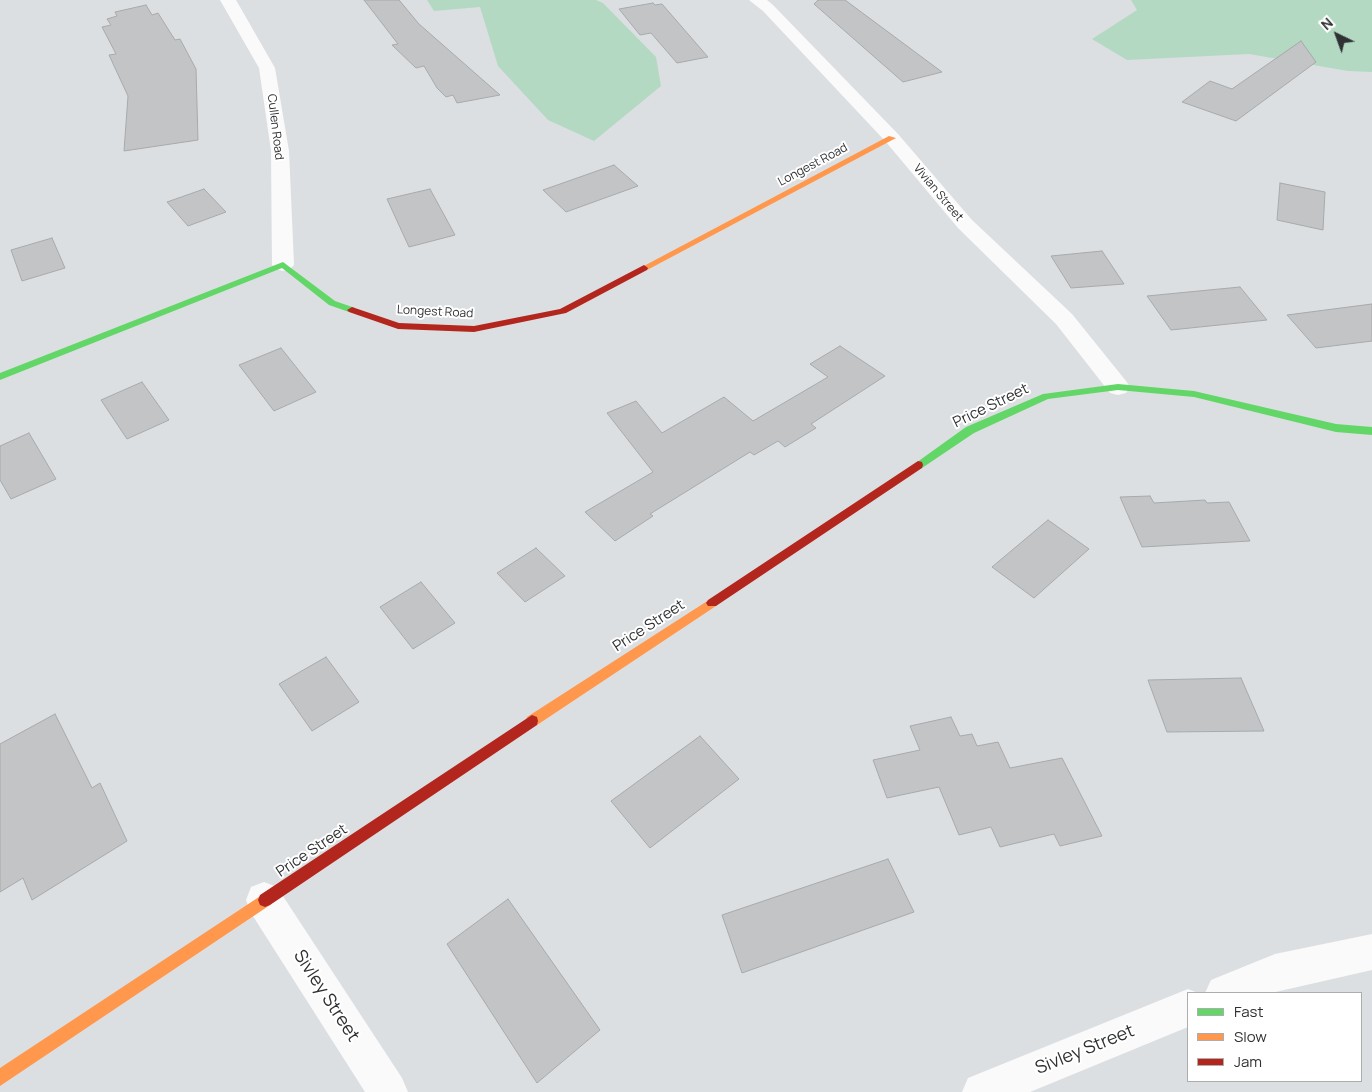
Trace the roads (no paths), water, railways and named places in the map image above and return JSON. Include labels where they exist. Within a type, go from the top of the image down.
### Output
[{"type":"street","name":"Cullen Road","points":[[228,0],[267,68],[280,151],[283,265]]},
{"type":"street","name":"Vivian Street","points":[[758,0],[892,138],[965,224],[1064,319],[1118,387]]},
{"type":"street","name":"Longest Road","points":[[283,265],[332,304],[398,326],[474,329],[564,311],[892,138]]},
{"type":"street","points":[[0,377],[283,265]]},
{"type":"street","name":"Price Street","points":[[0,1078],[488,750],[846,515],[970,430],[1046,396],[1118,387],[1194,394],[1336,428],[1372,431]]},
{"type":"street","name":"Sivley Street","points":[[264,900],[388,1092]]},
{"type":"street","points":[[1227,992],[1275,973],[1372,952]]},
{"type":"street","name":"Sivley Street","points":[[982,1092],[1187,1008]]}]
